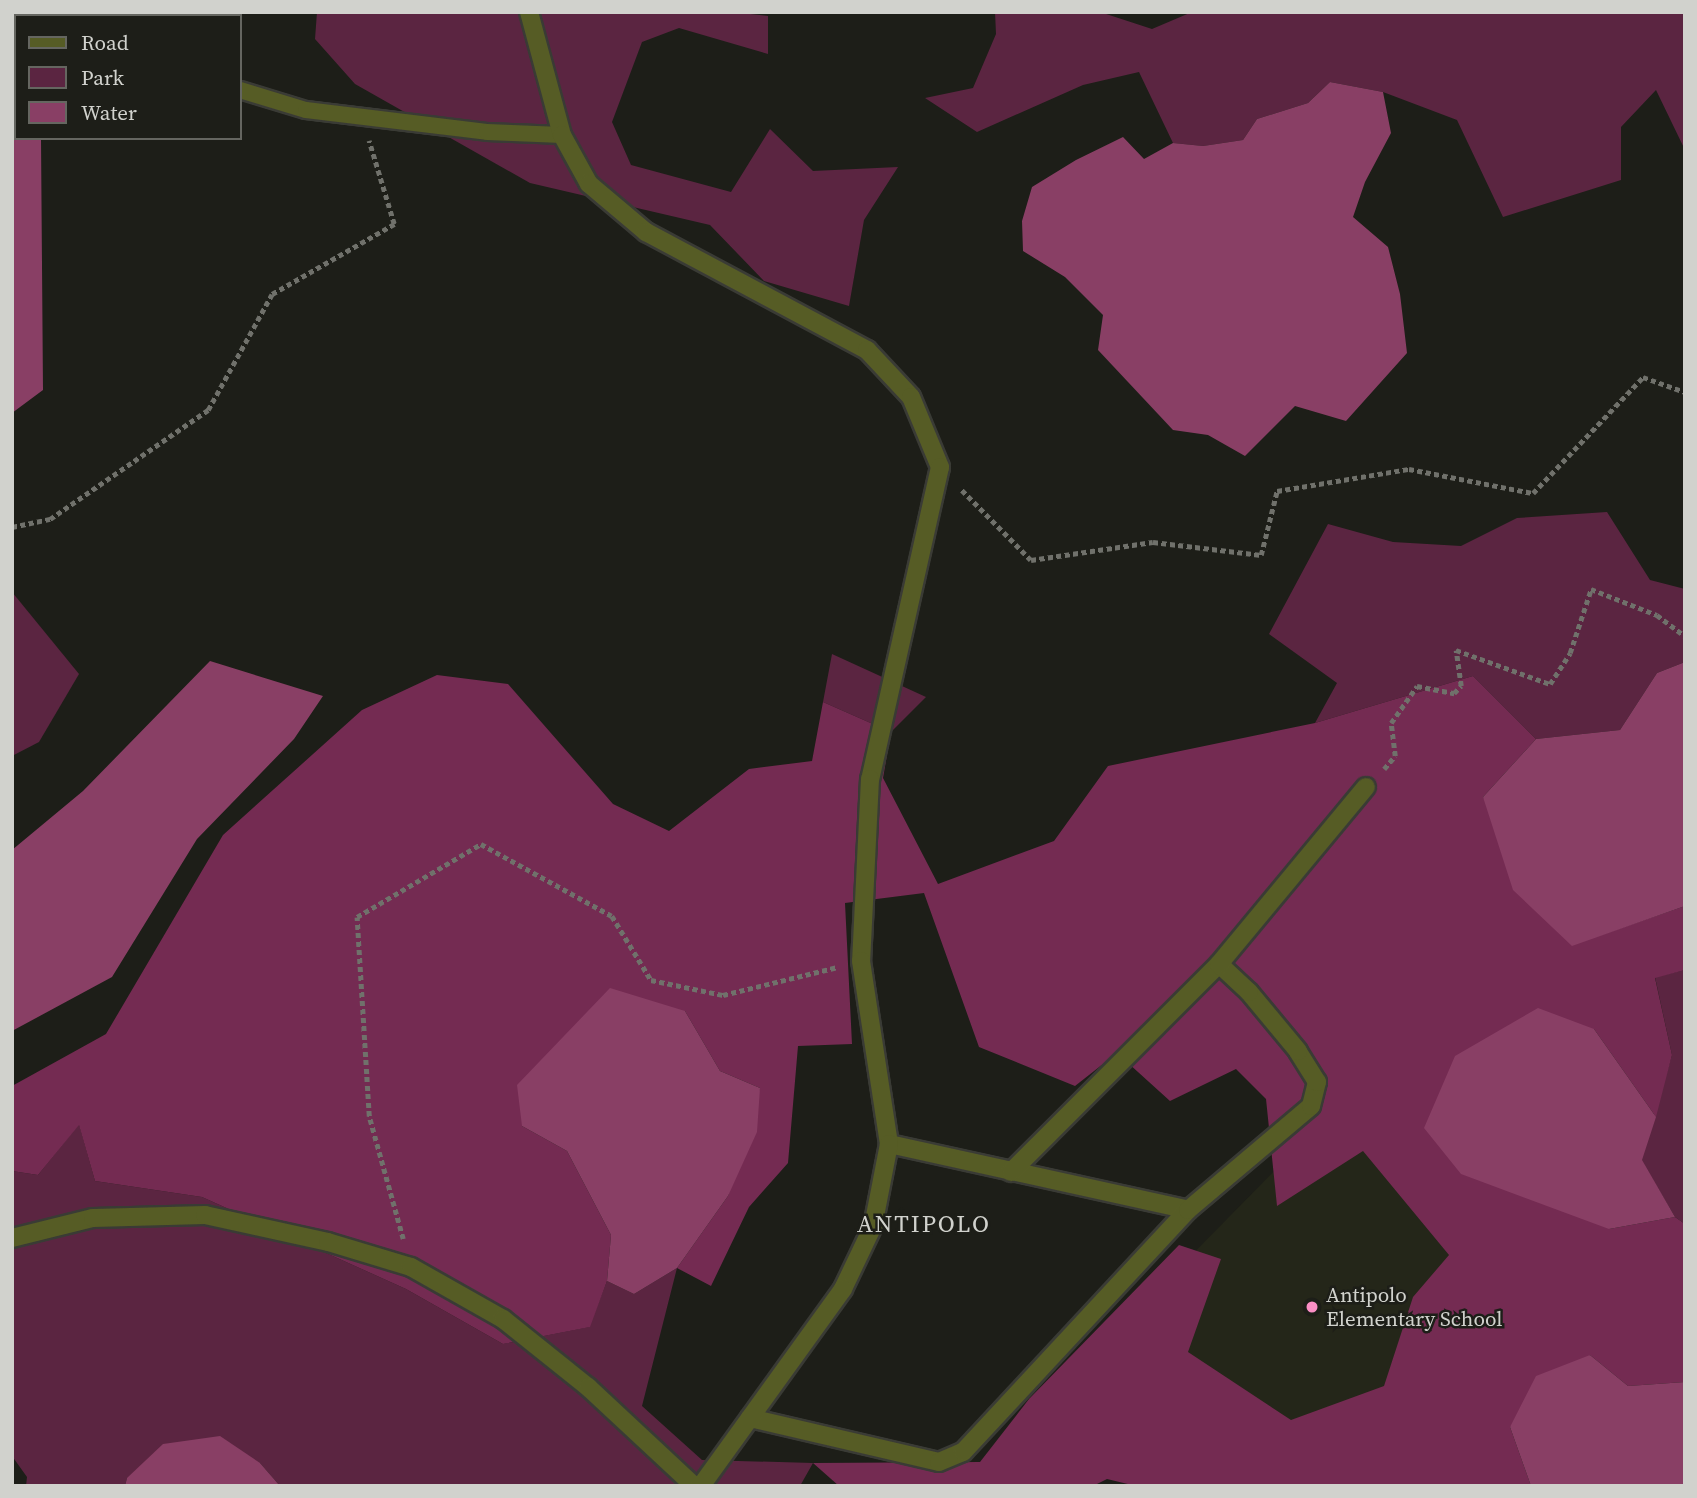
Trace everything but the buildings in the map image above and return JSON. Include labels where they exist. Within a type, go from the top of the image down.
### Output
[{"type":"street","points":[[529,12],[562,135],[589,184],[646,232],[867,350],[911,397],[940,467],[870,779],[861,961],[889,1144],[873,1226],[843,1289],[701,1486]]},
{"type":"street","points":[[1011,1172],[1219,964],[1366,788]]},
{"type":"street","points":[[750,1418],[939,1462],[963,1452],[1188,1210],[1311,1106],[1317,1082],[1298,1051],[1249,992],[1219,964]]},
{"type":"street","points":[[889,1144],[1188,1210]]},
{"type":"street","points":[[12,1238],[93,1218],[205,1215],[328,1242],[411,1267],[503,1319],[587,1387],[694,1486]]},
{"type":"lane","points":[[242,91],[306,110],[487,132],[562,135]]},
{"type":"path","points":[[12,527],[50,519],[208,410],[272,294],[394,224],[361,116]]},
{"type":"path","points":[[940,467],[1031,560],[1153,542],[1261,555],[1278,491],[1409,468],[1533,493],[1643,377],[1685,392]]},
{"type":"path","points":[[1366,788],[1395,757],[1391,723],[1417,686],[1454,693],[1461,686],[1456,650],[1550,684],[1570,653],[1591,589],[1657,615],[1685,636]]},
{"type":"path","points":[[411,1267],[369,1116],[357,918],[481,844],[612,916],[651,980],[723,995],[861,961]]},
{"type":"shaded area","points":[[437,675],[508,684],[613,804],[669,831],[749,769],[812,761],[823,702],[891,732],[883,778],[938,884],[1054,841],[1108,766],[1315,723],[1473,676],[1536,739],[1483,797],[1572,945],[1685,906],[1685,970],[1655,978],[1672,1055],[1656,1117],[1594,1029],[1609,1229],[1675,1217],[1685,1224],[1685,1382],[1628,1386],[1590,1355],[1510,1427],[1531,1486],[1136,1486],[1107,1479],[1093,1486],[839,1486],[813,1463],[980,1462],[1029,1399],[1179,1245],[1221,1259],[1188,1352],[1291,1420],[1384,1386],[1413,1297],[1449,1255],[1363,1151],[1277,1206],[1266,1099],[1236,1069],[1170,1101],[1117,1053],[1075,1086],[979,1047],[924,893],[845,903],[852,1044],[798,1046],[788,1163],[749,1207],[711,1286],[677,1268],[728,1196],[760,1088],[720,1071],[685,1011],[522,1126],[567,1151],[611,1235],[607,1281],[590,1327],[503,1344],[406,1289],[202,1197],[95,1181],[79,1125],[38,1175],[12,1171],[12,1086],[106,1034],[223,835],[362,710]]},
{"type":"shaded area","name":"Antipolo Elementary School","points":[[1335,1109],[1508,1280],[1305,1486],[1115,1333]]},
{"type":"green space","points":[[317,12],[733,12],[768,16],[768,54],[679,28],[642,42],[612,122],[631,165],[731,192],[770,129],[813,171],[898,167],[864,220],[849,306],[764,281],[710,225],[530,183],[355,84],[315,39]]},
{"type":"green space","points":[[995,12],[1100,12],[1152,29],[1192,12],[1685,12],[1685,150],[1656,90],[1621,127],[1621,180],[1503,217],[1457,120],[1383,92],[1330,82],[1308,103],[1257,119],[1243,140],[1203,146],[1173,143],[1139,72],[1083,85],[977,132],[925,98],[973,88],[996,34]]},
{"type":"green space","points":[[1607,512],[1650,580],[1685,589],[1685,662],[1657,673],[1620,730],[1536,739],[1473,676],[1315,723],[1337,683],[1269,634],[1328,524],[1393,542],[1461,546],[1517,518]]},
{"type":"green space","points":[[12,592],[79,674],[39,742],[12,756]]},
{"type":"green space","points":[[832,654],[926,697],[891,732],[823,702]]},
{"type":"green space","points":[[1685,970],[1685,1224],[1675,1217],[1641,1160],[1672,1055],[1655,977]]},
{"type":"green space","points":[[79,1124],[95,1181],[202,1197],[406,1289],[503,1344],[589,1327],[607,1281],[634,1294],[677,1268],[642,1406],[702,1460],[813,1463],[800,1486],[280,1486],[260,1463],[127,1478],[125,1486],[26,1486],[27,1477],[12,1456],[12,1171],[38,1175]]},
{"type":"water","points":[[1330,82],[1383,92],[1391,133],[1365,182],[1353,217],[1388,247],[1400,294],[1407,353],[1346,421],[1295,406],[1245,456],[1208,435],[1173,430],[1098,350],[1103,315],[1065,277],[1023,251],[1022,221],[1032,187],[1076,160],[1123,137],[1144,159],[1173,143],[1203,146],[1243,140],[1257,119],[1308,103]]},
{"type":"water","points":[[12,83],[14,140],[41,140],[43,390],[12,413]]},
{"type":"water","points":[[210,661],[323,696],[294,739],[197,839],[112,977],[12,1031],[12,850],[83,791]]},
{"type":"water","points":[[1685,662],[1685,906],[1572,946],[1513,890],[1483,797],[1536,739],[1620,730],[1657,673]]},
{"type":"water","points":[[610,988],[685,1011],[720,1071],[760,1088],[757,1132],[728,1196],[677,1268],[634,1294],[607,1281],[611,1235],[567,1151],[522,1126],[517,1085]]},
{"type":"water","points":[[1538,1008],[1594,1029],[1656,1117],[1642,1160],[1675,1217],[1609,1229],[1461,1174],[1424,1128],[1455,1056]]},
{"type":"water","points":[[1590,1355],[1628,1386],[1685,1382],[1685,1486],[1531,1486],[1510,1427],[1536,1376]]},
{"type":"water","points":[[220,1436],[260,1463],[280,1486],[125,1486],[127,1478],[163,1444]]},
{"type":"place","name":"Antipolo Elementary School","points":[[1312,1307]]},
{"type":"district","name":"ANTIPOLO","points":[[924,1224]]}]
